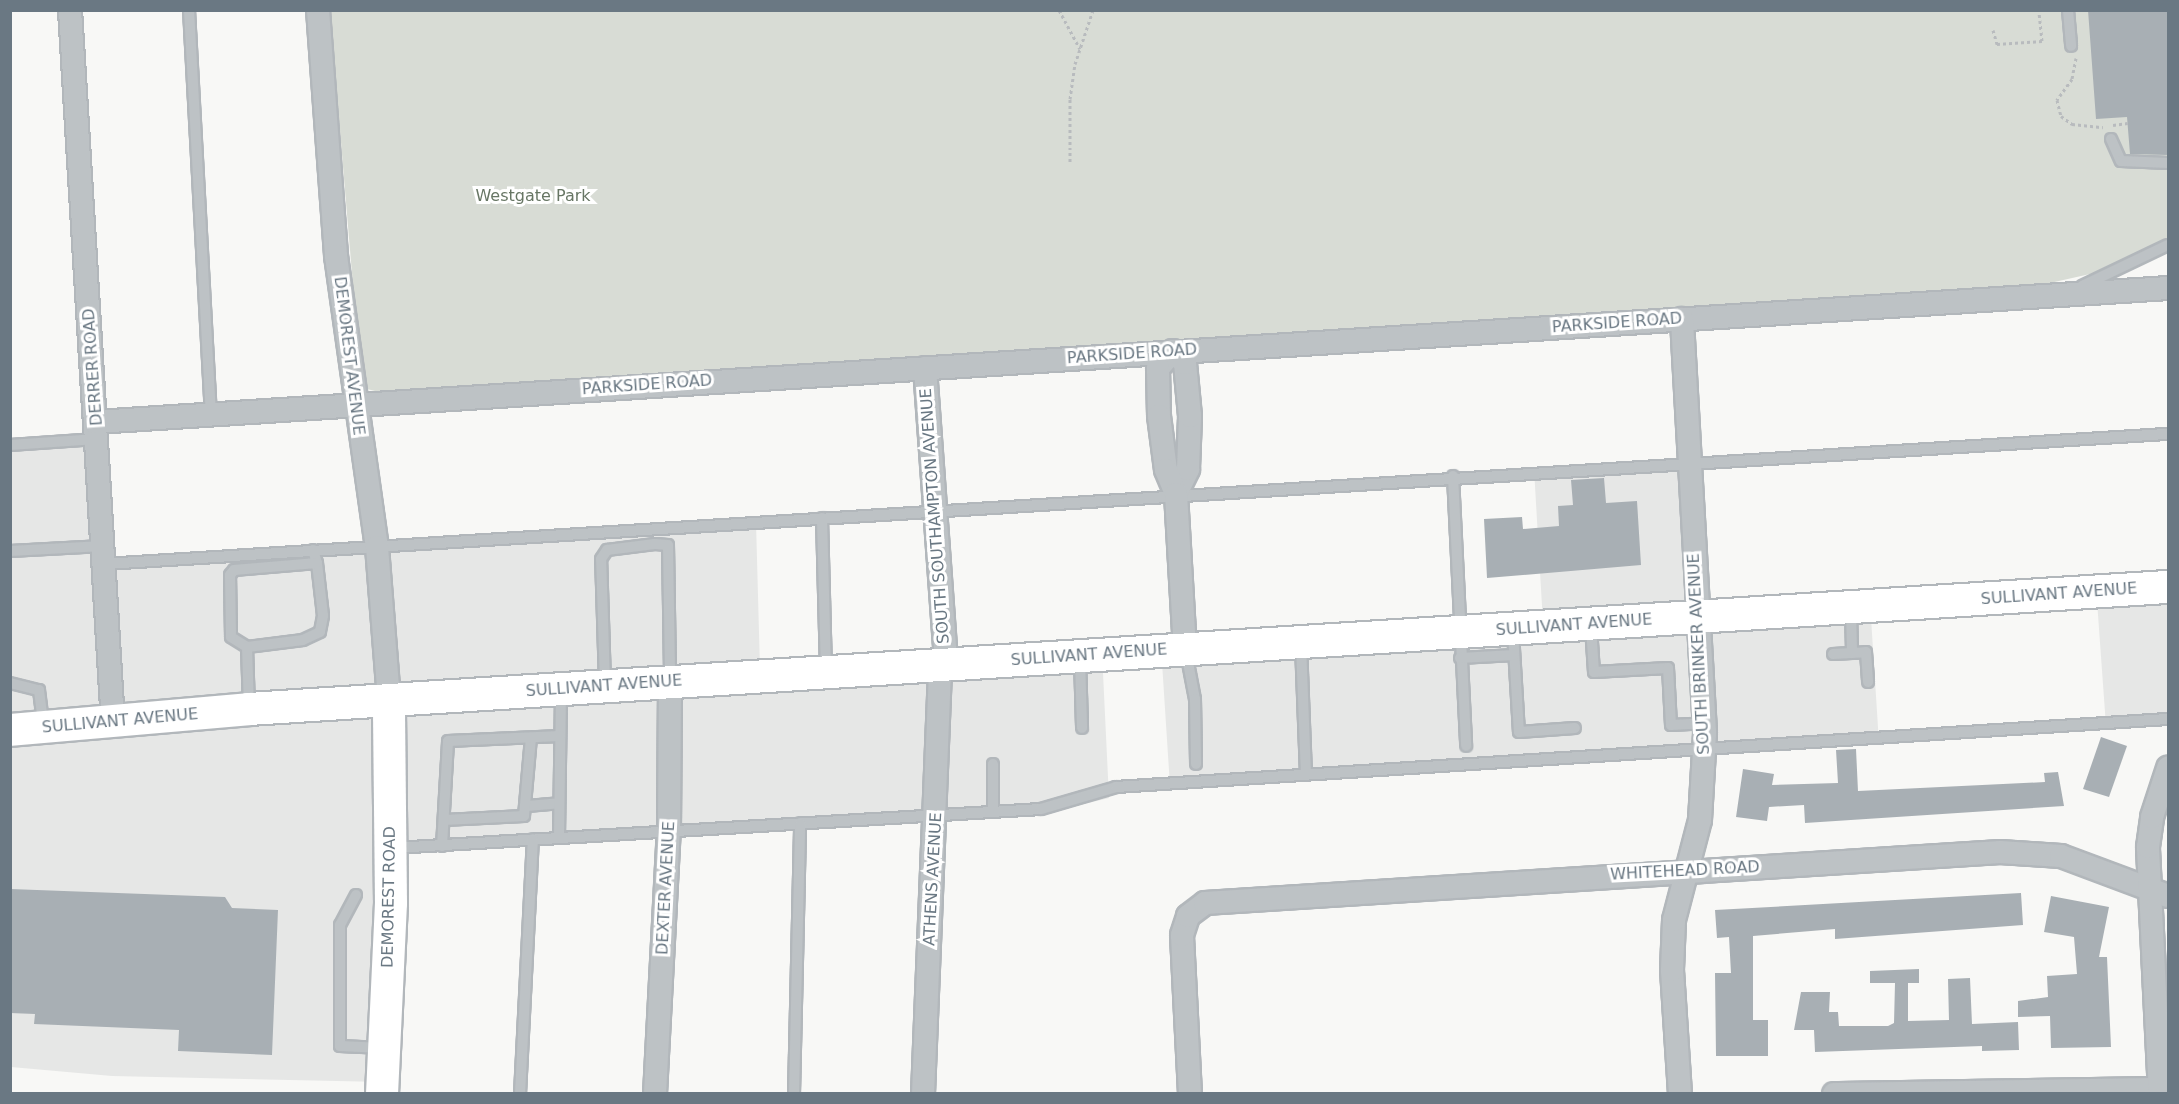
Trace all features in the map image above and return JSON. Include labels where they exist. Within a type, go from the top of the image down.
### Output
[{"type":"main road","name":"SULLIVANT AVENUE","points":[[10,730],[113,723],[249,709],[1300,641],[1459,645],[1513,642],[1591,624],[2169,587]]},
{"type":"main road","name":"DEMOREST ROAD","points":[[382,1094],[391,848],[389,701]]},
{"type":"street","name":"DERRER ROAD","points":[[70,10],[113,723]]},
{"type":"street","name":"DEMOREST AVENUE","points":[[318,10],[336,256],[354,404],[377,547],[389,701]]},
{"type":"street","name":"PARKSIDE ROAD","points":[[97,430],[211,414],[354,404],[2169,288]]},
{"type":"street","name":"SOUTH BRINKER AVENUE","points":[[1680,1094],[1672,961],[1674,920],[1700,820],[1705,750],[1682,319]]},
{"type":"street","points":[[1176,494],[1188,469],[1190,416],[1185,363],[1173,351],[1158,368],[1158,377],[1166,470],[1176,494],[1185,648]]},
{"type":"street","name":"SOUTH SOUTHAMPTON AVENUE","points":[[925,368],[943,664]]},
{"type":"street","name":"ATHENS AVENUE","points":[[923,1094],[943,664]]},
{"type":"street","name":"DEXTER AVENUE","points":[[655,1094],[669,829],[670,682]]},
{"type":"street","points":[[1834,1094],[2159,1091],[2148,886],[2152,818],[2169,768]]},
{"type":"street","name":"WHITEHEAD ROAD","points":[[1190,1094],[1182,935],[1195,908],[1227,901],[2000,852],[2061,856],[2148,886],[2169,896]]},
{"type":"lane","points":[[189,10],[211,414]]},
{"type":"lane","points":[[2068,10],[2071,46]]},
{"type":"lane","points":[[2111,139],[2121,160],[2169,163]]},
{"type":"lane","points":[[2043,296],[2110,276],[2169,245]]},
{"type":"lane","points":[[10,445],[97,430]]},
{"type":"lane","points":[[10,551],[104,555],[377,547],[1453,476],[1689,464],[2169,434]]},
{"type":"lane","points":[[1453,476],[1459,645],[1466,746]]},
{"type":"lane","points":[[822,518],[826,672]]},
{"type":"lane","points":[[605,686],[601,559],[607,550],[655,544],[668,545],[670,682]]},
{"type":"lane","points":[[313,550],[317,563],[320,632],[303,640],[247,647],[231,637],[230,575],[234,570],[317,563]]},
{"type":"lane","points":[[1850,607],[1852,652]]},
{"type":"lane","points":[[1591,624],[1593,672],[1668,668],[1671,725],[1705,723]]},
{"type":"lane","points":[[1300,641],[1306,775]]},
{"type":"lane","points":[[1513,642],[1519,732],[1575,728]]},
{"type":"lane","points":[[247,647],[249,709]]},
{"type":"lane","points":[[1185,648],[1196,699],[1196,764]]},
{"type":"lane","points":[[1833,654],[1866,652],[1868,682]]},
{"type":"lane","points":[[1080,656],[1082,728]]},
{"type":"lane","points":[[10,683],[39,690],[43,728]]},
{"type":"lane","points":[[559,837],[561,689]]},
{"type":"lane","points":[[391,848],[669,829],[1041,809],[1116,787],[2169,719]]},
{"type":"lane","points":[[442,846],[448,741],[560,736]]},
{"type":"lane","points":[[444,820],[524,816],[527,806],[531,738]]},
{"type":"lane","points":[[993,764],[993,812]]},
{"type":"lane","points":[[527,806],[559,803]]},
{"type":"lane","points":[[794,1094],[800,823]]},
{"type":"lane","points":[[520,1094],[533,839]]},
{"type":"lane","points":[[356,896],[340,925],[340,1046],[385,1048]]},
{"type":"path","points":[[1059,10],[1080,49]]},
{"type":"path","points":[[1070,162],[1070,99],[1080,49],[1093,10]]},
{"type":"path","points":[[1993,30],[1997,44],[2042,41],[2039,10]]},
{"type":"path","points":[[2071,46],[2077,69],[2057,100],[2061,116],[2089,128],[2128,123]]},
{"type":"shaded area","points":[[102,432],[108,563],[756,522],[760,669],[1102,652],[1109,798],[1043,814],[396,854],[384,1082],[112,1076],[11,1067],[11,441]]},
{"type":"shaded area","points":[[1695,459],[1704,612],[1870,602],[1879,743],[1170,786],[1161,647],[1543,623],[1534,469]]},
{"type":"shaded area","points":[[2168,583],[2168,725],[2106,726],[2096,587]]},
{"type":"green space","name":"Westgate Park","points":[[330,11],[2168,11],[2168,240],[2108,270],[2027,288],[379,392],[367,389],[361,381]]},
{"type":"building","points":[[2088,10],[2169,10],[2169,155],[2130,154],[2127,117],[2096,119]]},
{"type":"building","points":[[1604,478],[1606,503],[1637,501],[1641,565],[1487,578],[1484,519],[1522,517],[1523,529],[1559,526],[1558,506],[1573,505],[1571,480]]},
{"type":"building","points":[[2101,737],[2127,746],[2109,797],[2083,789]]},
{"type":"building","points":[[1856,749],[1858,791],[2045,782],[2044,773],[2058,772],[2064,806],[1805,823],[1804,805],[1769,807],[1767,821],[1736,817],[1743,769],[1774,774],[1772,785],[1838,783],[1836,750]]},
{"type":"building","points":[[10,889],[225,897],[232,908],[278,910],[272,1055],[178,1051],[179,1030],[34,1024],[35,1014],[10,1013]]},
{"type":"building","points":[[2021,893],[2023,925],[1835,939],[1835,929],[1753,936],[1753,1020],[1768,1020],[1768,1056],[1716,1056],[1715,973],[1731,973],[1729,937],[1717,938],[1715,910]]},
{"type":"building","points":[[2051,896],[2109,907],[2099,957],[2107,957],[2111,1047],[2051,1048],[2050,1016],[2018,1017],[2018,1001],[2048,997],[2047,976],[2077,974],[2074,937],[2044,932]]},
{"type":"building","points":[[1919,969],[1919,983],[1908,983],[1908,1021],[1949,1020],[1948,979],[1970,978],[1972,1024],[2018,1022],[2019,1050],[1982,1051],[1982,1046],[1815,1052],[1814,1030],[1794,1030],[1801,992],[1830,992],[1829,1012],[1838,1012],[1839,1026],[1888,1026],[1894,1023],[1895,983],[1870,983],[1870,971]]}]
